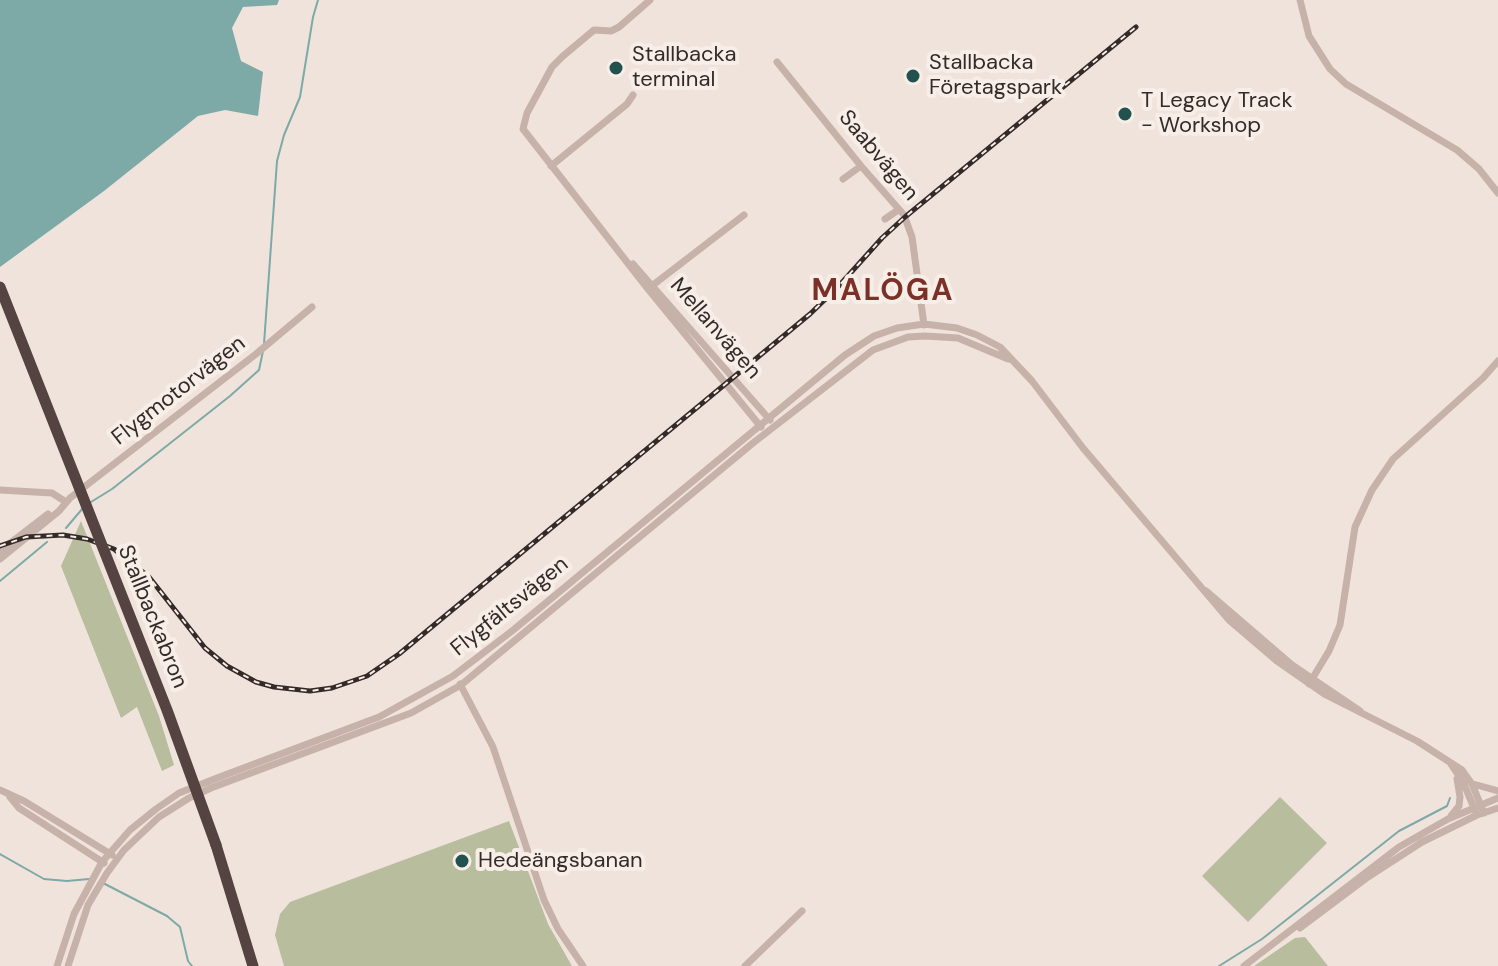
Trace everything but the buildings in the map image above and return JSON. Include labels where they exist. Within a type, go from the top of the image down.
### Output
[{"type":"highway","name":"Stallbackabron","points":[[0,287],[167,710],[216,845],[253,966]]},
{"type":"street","name":"Mellanvägen","points":[[650,0],[611,31],[594,30],[563,56],[549,73],[527,113],[523,126],[525,134],[625,258],[774,427]]},
{"type":"street","points":[[1300,0],[1309,36],[1330,69],[1346,84],[1457,150],[1479,169],[1498,193]]},
{"type":"street","name":"Saabvägen","points":[[777,62],[905,217],[912,237],[925,336]]},
{"type":"street","points":[[551,166],[620,110],[633,95]]},
{"type":"street","points":[[843,179],[861,166]]},
{"type":"street","points":[[885,219],[898,210]]},
{"type":"street","points":[[650,287],[744,215]]},
{"type":"street","name":"Mellanvägen","points":[[650,287],[765,434]]},
{"type":"street","name":"Flygmotorvägen","points":[[0,559],[66,502],[312,307]]},
{"type":"street","name":"Flygfältsvägen","points":[[57,966],[67,930],[88,886],[109,853],[141,820],[179,793],[379,717],[453,676],[858,346],[897,328],[924,324],[943,325],[977,335],[1000,347],[1032,381],[1083,448],[1201,587],[1311,682],[1462,770],[1472,784],[1479,810]]},
{"type":"street","name":"Flygfältsvägen","points":[[68,966],[79,927],[97,889],[109,870],[148,826],[189,798],[411,713],[461,685],[765,434],[873,350],[908,337],[958,338],[1011,361]]},
{"type":"street","points":[[1311,682],[1340,625],[1355,527],[1372,490],[1393,459],[1498,361]]},
{"type":"street","points":[[0,490],[52,493],[66,502]]},
{"type":"street","name":"Flygmotorvägen","points":[[0,551],[66,502]]},
{"type":"street","points":[[453,676],[461,685],[493,747],[544,900],[558,929],[583,966]]},
{"type":"street","points":[[1448,819],[1456,811],[1460,797],[1452,766]]},
{"type":"street","name":"Flygfältsvägen","points":[[1452,766],[1479,810]]},
{"type":"street","points":[[1472,784],[1498,791]]},
{"type":"street","points":[[0,790],[24,801],[118,859]]},
{"type":"street","points":[[9,795],[19,808],[102,862],[109,870]]},
{"type":"street","points":[[1264,951],[1368,877],[1495,799]]},
{"type":"street","points":[[1244,966],[1399,847],[1448,819],[1498,808]]},
{"type":"street","points":[[745,966],[802,911]]},
{"type":"green space","points":[[81,521],[159,716],[174,765],[162,771],[137,707],[121,718],[61,566]]},
{"type":"green space","points":[[1280,797],[1327,843],[1248,922],[1202,876]]},
{"type":"green space","name":"Hedeängsbanan","points":[[509,821],[548,924],[572,966],[284,966],[275,935],[280,914],[290,902]]},
{"type":"green space","points":[[1305,937],[1328,966],[1254,966],[1295,938]]},
{"type":"water","points":[[0,0],[279,0],[277,5],[243,7],[232,28],[241,61],[263,72],[258,116],[225,110],[198,116],[104,191],[0,267]]},
{"type":"waterway","points":[[264,344],[277,161],[300,97],[318,0]]},
{"type":"waterway","points":[[91,502],[230,396],[259,370],[263,351]]},
{"type":"waterway","points":[[66,528],[83,508]]},
{"type":"waterway","points":[[0,581],[47,542]]},
{"type":"waterway","points":[[1219,966],[1262,939],[1399,831],[1447,806],[1450,798]]},
{"type":"waterway","points":[[0,854],[44,879],[89,879]]},
{"type":"waterway","points":[[103,883],[167,916],[180,927],[192,966]]},
{"type":"railway","points":[[0,546],[26,537],[63,535],[87,539],[114,549],[149,577],[205,648],[227,666],[256,682],[310,691],[332,688],[367,676],[399,654],[810,314],[905,217],[1136,27]]},
{"type":"place","name":"Stallbacka terminal","points":[[616,68]]},
{"type":"place","name":"Stallbacka Företagspark","points":[[913,76]]},
{"type":"place","name":"T Legacy Track - Workshop","points":[[1125,114]]},
{"type":"place","name":"Hedeängsbanan","points":[[462,861]]},
{"type":"district","name":"MALÖGA","points":[[883,292]]}]
